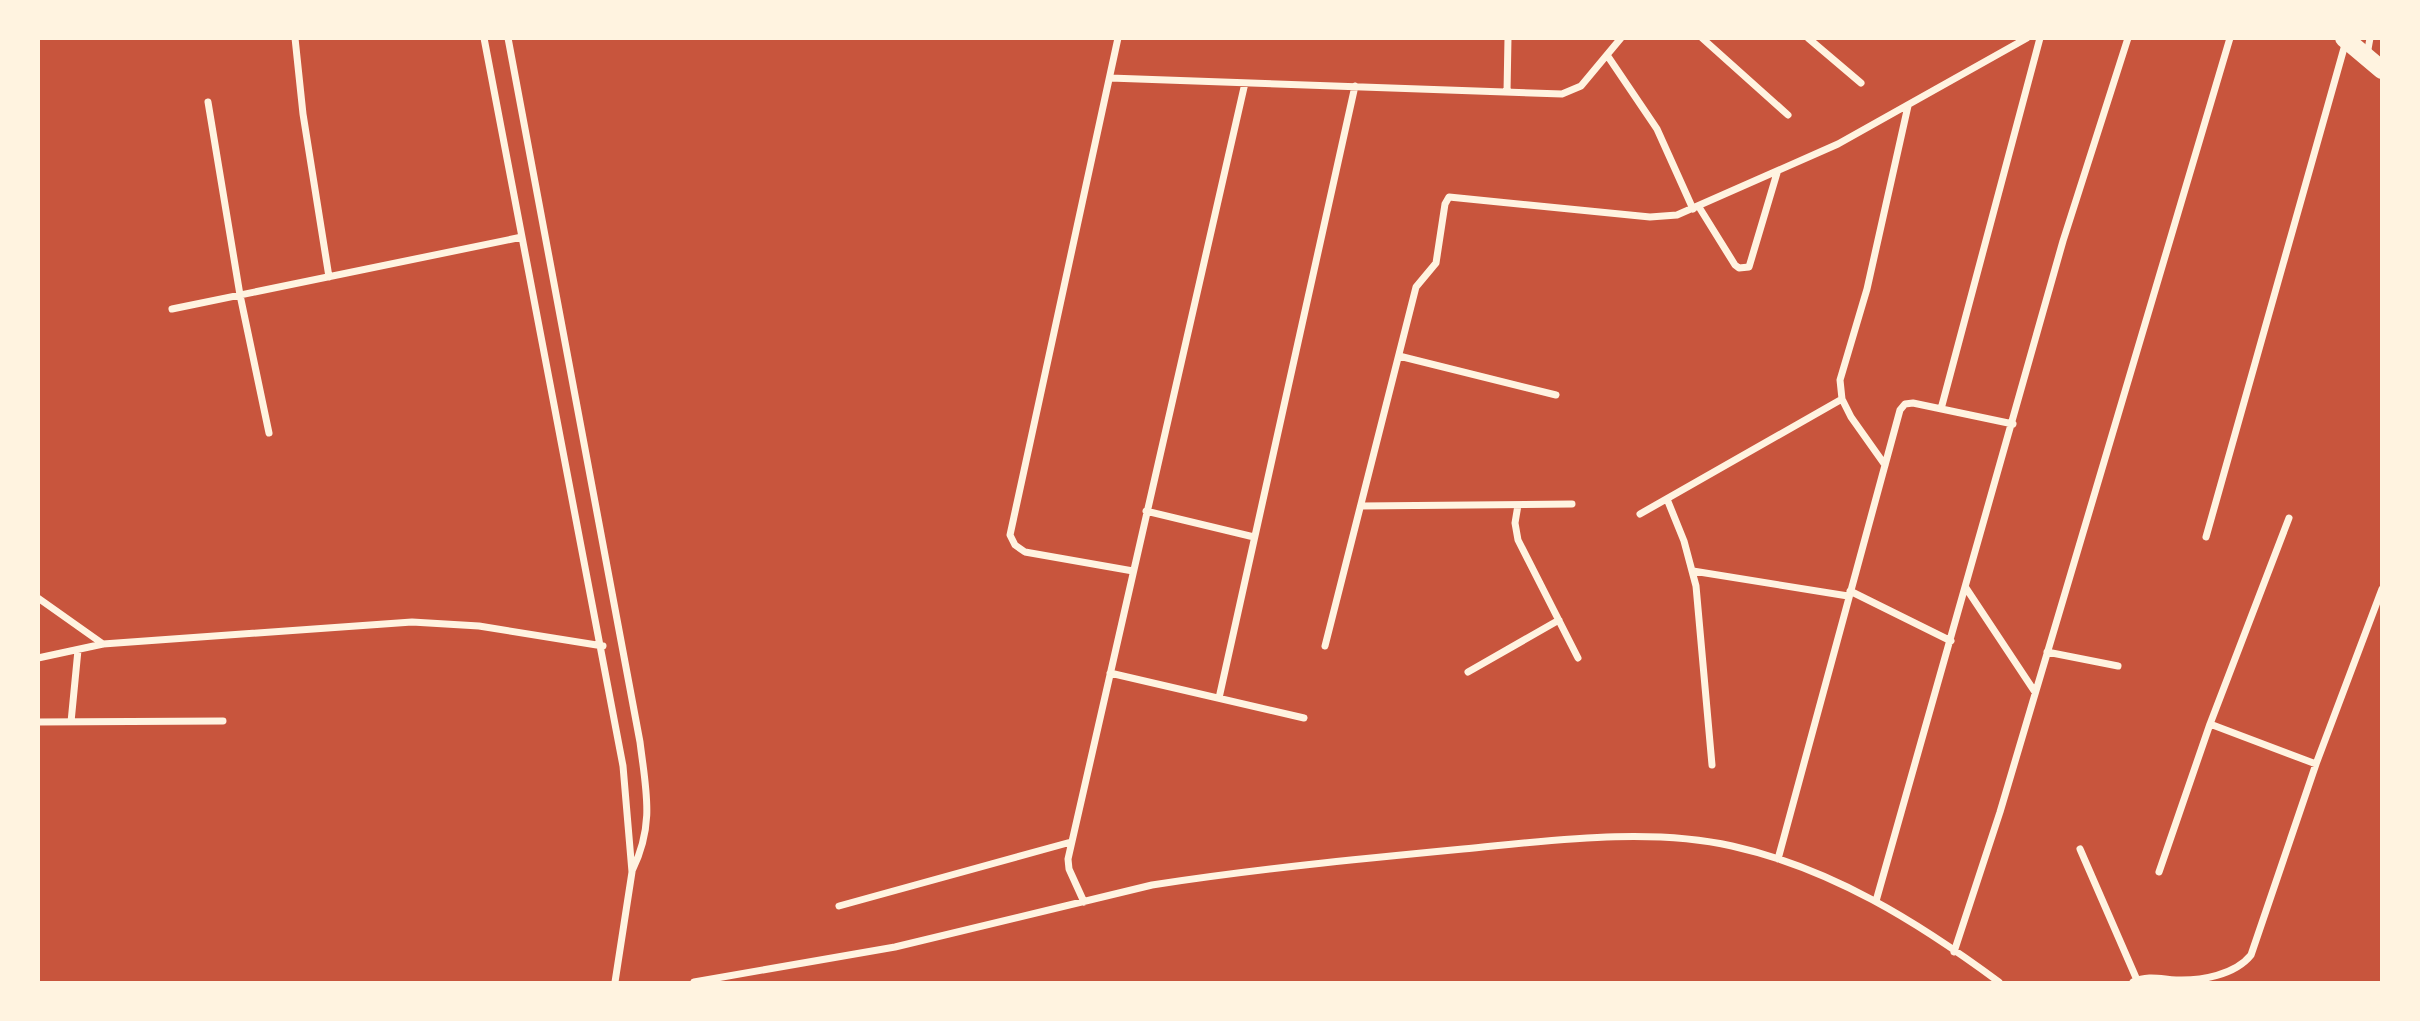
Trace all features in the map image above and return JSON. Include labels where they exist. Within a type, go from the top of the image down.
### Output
[{"type":"highway","points":[[2345,40],[2382,70]]},
{"type":"street","points":[[295,38],[303,114],[329,277]]},
{"type":"street","points":[[484,38],[624,766],[632,872],[615,982]]},
{"type":"street","points":[[508,38],[640,741],[648,829],[643,849],[632,872]]},
{"type":"street","points":[[1118,38],[1010,535],[1014,545],[1025,552],[1133,570]]},
{"type":"street","points":[[1507,92],[1508,38]]},
{"type":"street","points":[[1110,78],[1572,92],[1621,38]]},
{"type":"street","points":[[1702,38],[1788,115]]},
{"type":"street","points":[[1808,38],[1861,83]]},
{"type":"street","points":[[1325,646],[1416,287],[1440,254],[1445,204],[1449,197],[1650,217],[1696,208],[1777,173],[1908,106],[2027,38]]},
{"type":"street","points":[[1941,409],[2040,38]]},
{"type":"street","points":[[1876,901],[2063,242],[2127,38]]},
{"type":"street","points":[[1954,952],[2035,692],[2230,38]]},
{"type":"street","points":[[2366,57],[2370,38]]},
{"type":"street","points":[[2206,537],[2345,40]]},
{"type":"street","points":[[1607,55],[1657,129],[1696,208],[1735,265],[1744,269],[1752,262],[1777,173]]},
{"type":"street","points":[[1084,902],[1069,869],[1071,842],[1245,83]]},
{"type":"street","points":[[1219,698],[1354,86]]},
{"type":"street","points":[[208,103],[240,295],[269,433]]},
{"type":"street","points":[[1885,465],[1842,400],[1840,380],[1867,289],[1908,106]]},
{"type":"street","points":[[172,309],[522,237]]},
{"type":"street","points":[[1399,356],[1556,395]]},
{"type":"street","points":[[1640,514],[1842,400]]},
{"type":"street","points":[[1778,859],[1900,410],[1905,404],[2013,424]]},
{"type":"street","points":[[1667,499],[1693,571],[1701,625],[1712,765]]},
{"type":"street","points":[[1361,506],[1572,504]]},
{"type":"street","points":[[1518,505],[1515,523],[1518,540],[1578,658]]},
{"type":"street","points":[[1146,511],[1254,537]]},
{"type":"street","points":[[2159,872],[2210,724],[2290,518]]},
{"type":"street","points":[[1693,571],[1849,593],[1951,641]]},
{"type":"street","points":[[1966,588],[2035,692]]},
{"type":"street","points":[[2080,849],[2135,981],[2157,977],[2190,979],[2229,973],[2243,965],[2251,955],[2316,764],[2382,589]]},
{"type":"street","points":[[38,598],[103,644]]},
{"type":"street","points":[[1468,672],[1559,620]]},
{"type":"street","points":[[38,658],[103,644],[412,622],[480,626],[603,646]]},
{"type":"street","points":[[71,722],[78,650]]},
{"type":"street","points":[[2047,652],[2118,666]]},
{"type":"street","points":[[1110,673],[1304,718]]},
{"type":"street","points":[[38,722],[223,721]]},
{"type":"street","points":[[2210,724],[2316,764]]},
{"type":"street","points":[[694,982],[895,947],[1152,885],[1274,867],[1547,841],[1637,838],[1730,845],[1778,859],[1876,901],[1999,982]]},
{"type":"street","points":[[838,906],[1071,842]]}]
